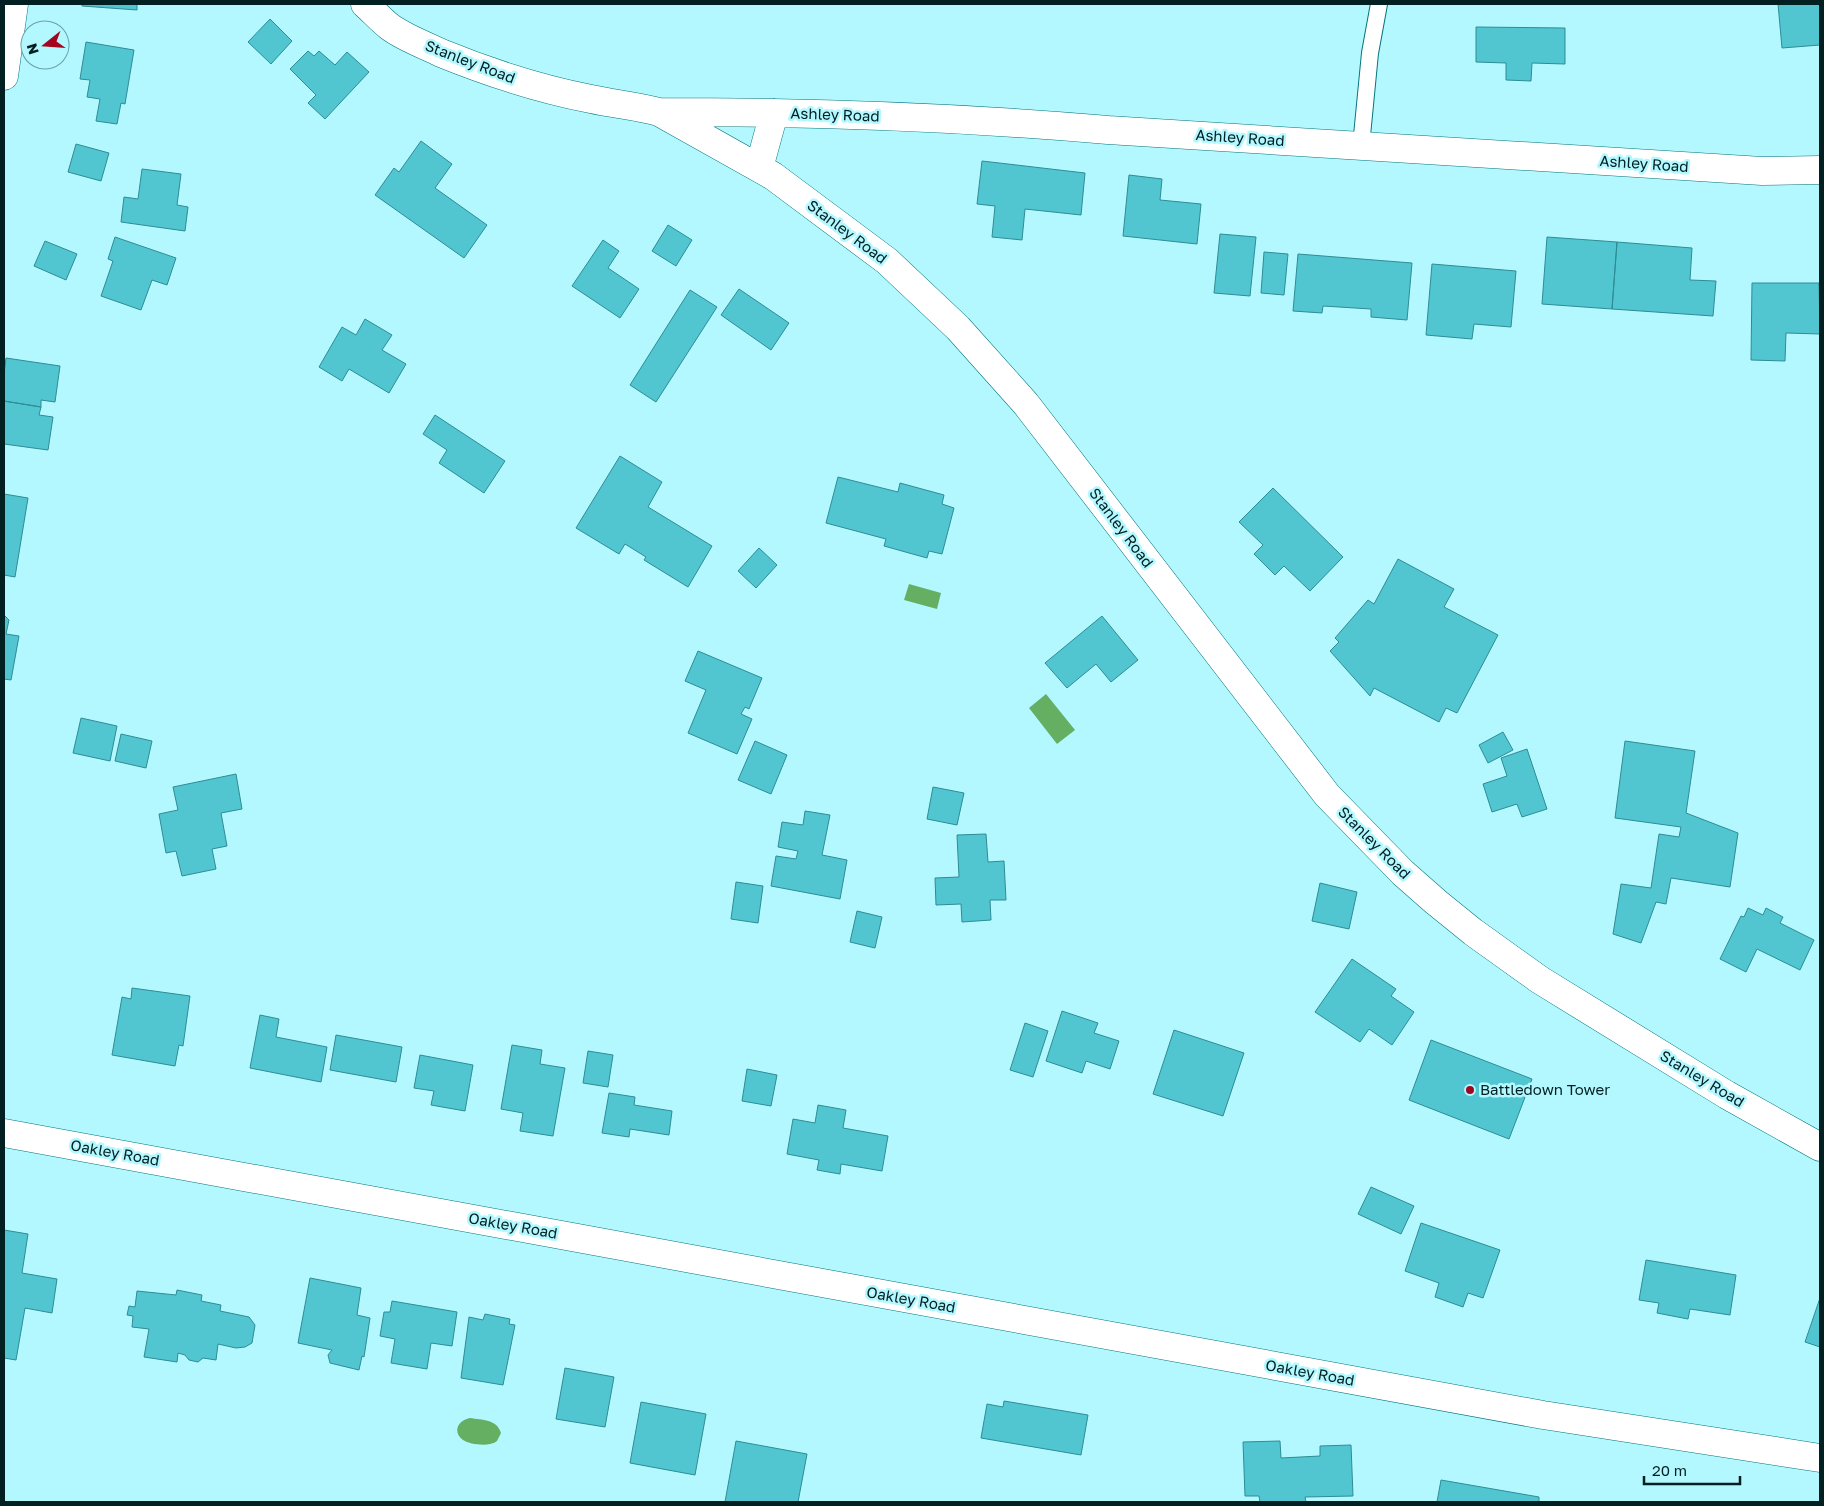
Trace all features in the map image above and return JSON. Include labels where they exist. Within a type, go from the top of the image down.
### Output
[{"type":"street","points":[[4,76],[14,4]]},
{"type":"street","name":"Stanley Road","points":[[364,4],[391,28],[467,64],[506,78],[550,90],[593,100],[638,106],[659,112],[773,176],[887,261],[958,328],[1026,404],[1327,795],[1403,873],[1474,932],[1540,980],[1727,1095],[1820,1147]]},
{"type":"street","name":"Ashley Road","points":[[659,112],[774,113],[1024,123],[1762,171],[1820,170]]},
{"type":"street","points":[[759,168],[774,113]]},
{"type":"street","name":"Oakley Road","points":[[4,1133],[1534,1413],[1820,1458]]},
{"type":"lane","points":[[1361,146],[1370,53],[1379,4]]},
{"type":"shaded area","points":[[909,584],[941,593],[937,609],[904,600]]},
{"type":"shaded area","points":[[1046,694],[1075,730],[1057,744],[1029,708]]},
{"type":"shaded area","points":[[470,1418],[489,1421],[496,1425],[501,1433],[497,1441],[480,1445],[463,1440],[457,1430],[462,1421]]},
{"type":"building","points":[[82,4],[137,4],[137,10],[82,6]]},
{"type":"building","points":[[1778,4],[1820,4],[1820,45],[1782,48]]},
{"type":"building","points":[[270,19],[292,41],[271,64],[248,42]]},
{"type":"building","points":[[1476,27],[1565,28],[1565,64],[1532,63],[1531,81],[1506,80],[1506,63],[1476,62]]},
{"type":"building","points":[[86,42],[134,50],[125,104],[121,103],[117,124],[96,121],[100,99],[87,97],[90,80],[80,79]]},
{"type":"building","points":[[308,51],[314,56],[319,51],[335,65],[347,52],[369,72],[325,119],[308,103],[316,95],[290,69]]},
{"type":"building","points":[[421,141],[452,164],[435,188],[487,225],[464,258],[375,195],[394,168],[399,172]]},
{"type":"building","points":[[76,144],[109,153],[101,181],[68,172]]},
{"type":"building","points":[[982,161],[1085,173],[1081,215],[1025,209],[1022,240],[992,237],[995,206],[977,204]]},
{"type":"building","points":[[142,169],[181,174],[177,205],[188,207],[185,231],[121,222],[124,197],[138,199]]},
{"type":"building","points":[[1129,175],[1162,179],[1160,200],[1201,204],[1197,244],[1123,236]]},
{"type":"building","points":[[668,225],[692,240],[676,266],[652,251]]},
{"type":"building","points":[[1220,234],[1256,237],[1250,296],[1214,293]]},
{"type":"building","points":[[115,237],[176,258],[167,285],[152,280],[141,310],[101,296],[113,261],[108,259]]},
{"type":"building","points":[[1547,237],[1617,242],[1612,309],[1542,304]]},
{"type":"building","points":[[603,240],[619,251],[608,268],[639,289],[620,318],[572,286]]},
{"type":"building","points":[[45,241],[77,254],[66,280],[34,266]]},
{"type":"building","points":[[1617,242],[1692,248],[1690,280],[1716,281],[1713,316],[1612,309]]},
{"type":"building","points":[[1264,252],[1288,254],[1284,295],[1261,293]]},
{"type":"building","points":[[1298,254],[1412,263],[1407,320],[1371,317],[1371,309],[1323,306],[1322,313],[1293,311]]},
{"type":"building","points":[[1432,264],[1516,271],[1511,327],[1474,324],[1472,339],[1426,335]]},
{"type":"building","points":[[1752,283],[1819,283],[1820,334],[1786,333],[1785,361],[1751,360]]},
{"type":"building","points":[[739,289],[789,323],[771,350],[721,315]]},
{"type":"building","points":[[690,290],[717,307],[656,402],[630,385]]},
{"type":"building","points":[[365,319],[392,335],[382,350],[406,364],[389,393],[349,369],[342,381],[319,367],[342,327],[356,335]]},
{"type":"building","points":[[6,358],[60,366],[55,402],[41,400],[41,407],[4,401]]},
{"type":"building","points":[[4,401],[41,407],[39,415],[53,417],[48,450],[4,444]]},
{"type":"building","points":[[435,415],[505,461],[484,493],[439,463],[447,450],[423,434]]},
{"type":"building","points":[[620,456],[662,482],[648,507],[712,546],[688,587],[644,560],[646,557],[625,544],[619,554],[576,528]]},
{"type":"building","points":[[838,477],[898,492],[900,483],[944,495],[942,504],[954,508],[942,554],[929,551],[927,558],[884,546],[886,539],[826,523]]},
{"type":"building","points":[[1273,488],[1343,557],[1310,591],[1284,566],[1275,575],[1254,554],[1263,545],[1239,522]]},
{"type":"building","points":[[4,494],[28,498],[15,577],[4,575]]},
{"type":"building","points":[[759,548],[777,565],[756,588],[738,571]]},
{"type":"building","points":[[1398,559],[1454,589],[1444,607],[1498,635],[1457,713],[1446,708],[1439,722],[1374,688],[1370,696],[1330,651],[1339,642],[1335,638],[1368,600],[1374,604]]},
{"type":"building","points":[[4,615],[9,620],[6,634],[19,636],[11,680],[4,679]]},
{"type":"building","points":[[1102,616],[1138,660],[1111,682],[1096,664],[1067,688],[1045,663]]},
{"type":"building","points":[[698,651],[762,678],[749,709],[745,707],[741,714],[752,719],[737,754],[688,733],[706,690],[685,681]]},
{"type":"building","points":[[81,718],[117,726],[110,761],[73,753]]},
{"type":"building","points":[[1503,732],[1513,750],[1488,763],[1479,745]]},
{"type":"building","points":[[121,734],[152,741],[146,768],[115,761]]},
{"type":"building","points":[[755,741],[787,755],[771,794],[738,780]]},
{"type":"building","points":[[1625,741],[1695,751],[1686,813],[1738,833],[1730,887],[1671,878],[1666,904],[1656,902],[1641,943],[1613,934],[1621,884],[1651,888],[1659,834],[1679,837],[1681,827],[1615,818]]},
{"type":"building","points":[[1527,749],[1547,809],[1522,817],[1517,804],[1492,812],[1483,784],[1507,776],[1501,758]]},
{"type":"building","points":[[236,774],[242,809],[221,813],[227,846],[212,849],[216,869],[182,876],[176,851],[166,853],[159,814],[178,810],[173,787]]},
{"type":"building","points":[[933,787],[964,793],[957,825],[927,819]]},
{"type":"building","points":[[805,811],[830,815],[822,855],[847,860],[840,899],[771,886],[776,856],[796,859],[798,851],[778,847],[782,822],[803,825]]},
{"type":"building","points":[[986,834],[988,862],[1004,861],[1006,900],[990,900],[991,920],[962,922],[961,904],[936,905],[935,878],[959,877],[957,835]]},
{"type":"building","points":[[736,882],[763,886],[758,923],[731,919]]},
{"type":"building","points":[[1320,883],[1357,892],[1349,929],[1312,921]]},
{"type":"building","points":[[1748,908],[1763,915],[1766,908],[1783,917],[1780,923],[1814,940],[1800,970],[1757,949],[1746,972],[1720,959],[1741,916],[1744,917]]},
{"type":"building","points":[[857,911],[882,917],[875,948],[850,942]]},
{"type":"building","points":[[1352,959],[1396,989],[1391,996],[1414,1012],[1392,1045],[1369,1029],[1360,1042],[1315,1012]]},
{"type":"building","points":[[132,988],[190,996],[183,1046],[179,1045],[175,1066],[112,1055],[122,997],[131,999]]},
{"type":"building","points":[[1062,1011],[1098,1023],[1094,1033],[1119,1041],[1110,1069],[1086,1061],[1082,1073],[1046,1061]]},
{"type":"building","points":[[260,1015],[279,1019],[276,1037],[327,1047],[321,1082],[250,1068]]},
{"type":"building","points":[[1025,1023],[1048,1031],[1033,1077],[1010,1070]]},
{"type":"building","points":[[1174,1030],[1244,1053],[1223,1116],[1153,1094]]},
{"type":"building","points":[[336,1035],[402,1047],[396,1082],[330,1070]]},
{"type":"building","name":"Battledown Tower","points":[[1431,1040],[1532,1079],[1509,1139],[1409,1100]]},
{"type":"building","points":[[512,1045],[542,1050],[540,1064],[565,1068],[553,1136],[520,1131],[523,1113],[501,1109]]},
{"type":"building","points":[[588,1051],[613,1055],[608,1087],[583,1083]]},
{"type":"building","points":[[420,1055],[473,1065],[465,1111],[431,1105],[434,1091],[414,1088]]},
{"type":"building","points":[[747,1069],[777,1075],[771,1106],[742,1101]]},
{"type":"building","points":[[609,1093],[635,1097],[634,1105],[672,1111],[669,1135],[630,1129],[629,1137],[602,1133]]},
{"type":"building","points":[[818,1105],[846,1110],[843,1128],[888,1136],[882,1171],[841,1164],[840,1174],[817,1170],[819,1160],[787,1154],[793,1119],[815,1123]]},
{"type":"building","points":[[1371,1187],[1414,1206],[1401,1234],[1358,1214]]},
{"type":"building","points":[[1421,1223],[1500,1250],[1483,1298],[1468,1293],[1463,1307],[1435,1297],[1439,1283],[1405,1271]]},
{"type":"building","points":[[4,1230],[28,1234],[22,1273],[57,1279],[52,1313],[25,1308],[16,1360],[4,1358]]},
{"type":"building","points":[[1646,1260],[1736,1275],[1730,1315],[1690,1309],[1688,1319],[1657,1313],[1659,1303],[1639,1300]]},
{"type":"building","points":[[310,1278],[361,1288],[357,1315],[370,1318],[364,1357],[362,1356],[359,1370],[330,1363],[328,1355],[332,1350],[298,1343]]},
{"type":"building","points":[[177,1290],[202,1295],[201,1301],[221,1305],[220,1311],[249,1317],[255,1325],[252,1343],[245,1347],[236,1348],[218,1344],[216,1360],[203,1358],[198,1362],[189,1360],[185,1355],[178,1353],[177,1362],[144,1357],[149,1329],[132,1327],[133,1316],[127,1315],[129,1306],[135,1307],[137,1291],[176,1295]]},
{"type":"building","points":[[1820,1298],[1820,1347],[1805,1342]]},
{"type":"building","points":[[392,1301],[457,1312],[452,1346],[431,1343],[427,1369],[391,1363],[395,1339],[380,1336],[384,1312],[390,1312]]},
{"type":"building","points":[[485,1314],[510,1319],[509,1324],[515,1325],[503,1385],[461,1378],[469,1317],[483,1320]]},
{"type":"building","points":[[565,1368],[614,1377],[605,1427],[556,1419]]},
{"type":"building","points":[[1004,1401],[1088,1415],[1081,1455],[981,1438],[987,1404],[1003,1407]]},
{"type":"building","points":[[641,1402],[706,1414],[695,1475],[630,1463]]},
{"type":"building","points":[[736,1441],[807,1454],[798,1502],[725,1502]]},
{"type":"building","points":[[1280,1441],[1281,1458],[1320,1456],[1320,1446],[1351,1445],[1353,1496],[1305,1497],[1306,1502],[1260,1502],[1259,1496],[1245,1496],[1243,1442]]},
{"type":"building","points":[[1441,1480],[1539,1497],[1539,1502],[1437,1502]]},
{"type":"place","name":"Battledown Tower","points":[[1470,1090]]}]
